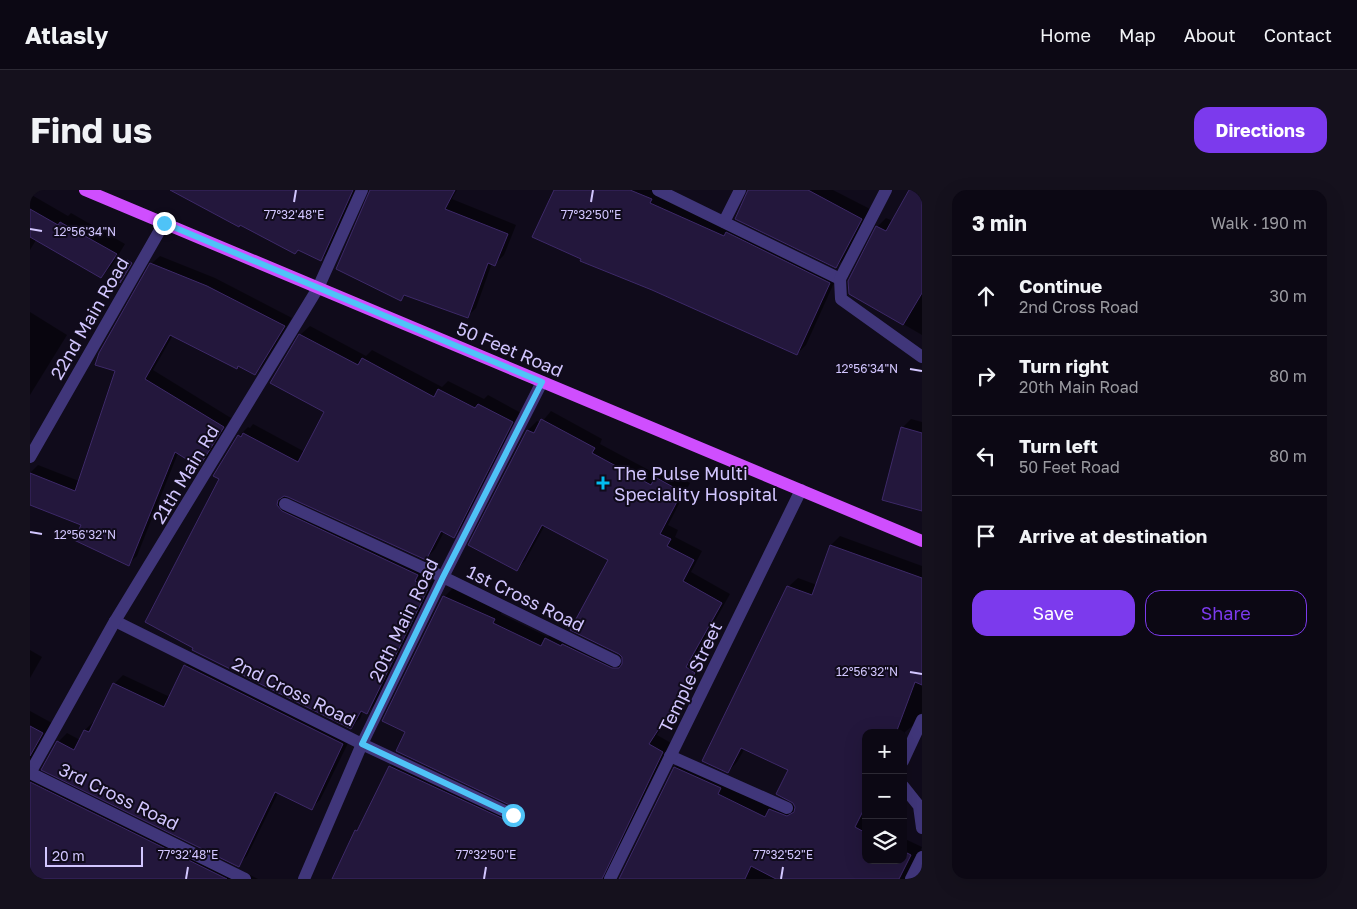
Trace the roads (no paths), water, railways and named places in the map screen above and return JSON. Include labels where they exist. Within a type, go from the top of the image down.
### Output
[{"type":"main road","name":"50 Feet Road","points":[[85,190],[922,541]]},
{"type":"street","name":"21th Main Rd","points":[[30,773],[115,621],[318,288],[362,190]]},
{"type":"street","points":[[658,190],[840,279]]},
{"type":"street","points":[[724,222],[740,190]]},
{"type":"street","points":[[886,190],[840,279],[841,299],[922,357]]},
{"type":"street","name":"22nd Main Road","points":[[30,457],[164,223]]},
{"type":"street","name":"20th Main Road","points":[[304,879],[362,744],[443,577],[542,382]]},
{"type":"street","name":"Temple Street","points":[[610,879],[801,490]]},
{"type":"street","name":"1st Cross Road","points":[[285,504],[443,577],[615,661]]},
{"type":"street","name":"2nd Cross Road","points":[[115,621],[362,744],[513,815]]},
{"type":"street","points":[[907,752],[922,720]]},
{"type":"street","points":[[670,756],[787,808]]},
{"type":"street","name":"3rd Cross Road","points":[[30,773],[245,879]]},
{"type":"street","points":[[907,791],[919,806],[922,828]]},
{"type":"street","points":[[911,879],[922,857]]},
{"type":"place","name":"The Pulse Multi Speciality Hospital","points":[[603,483]]}]
